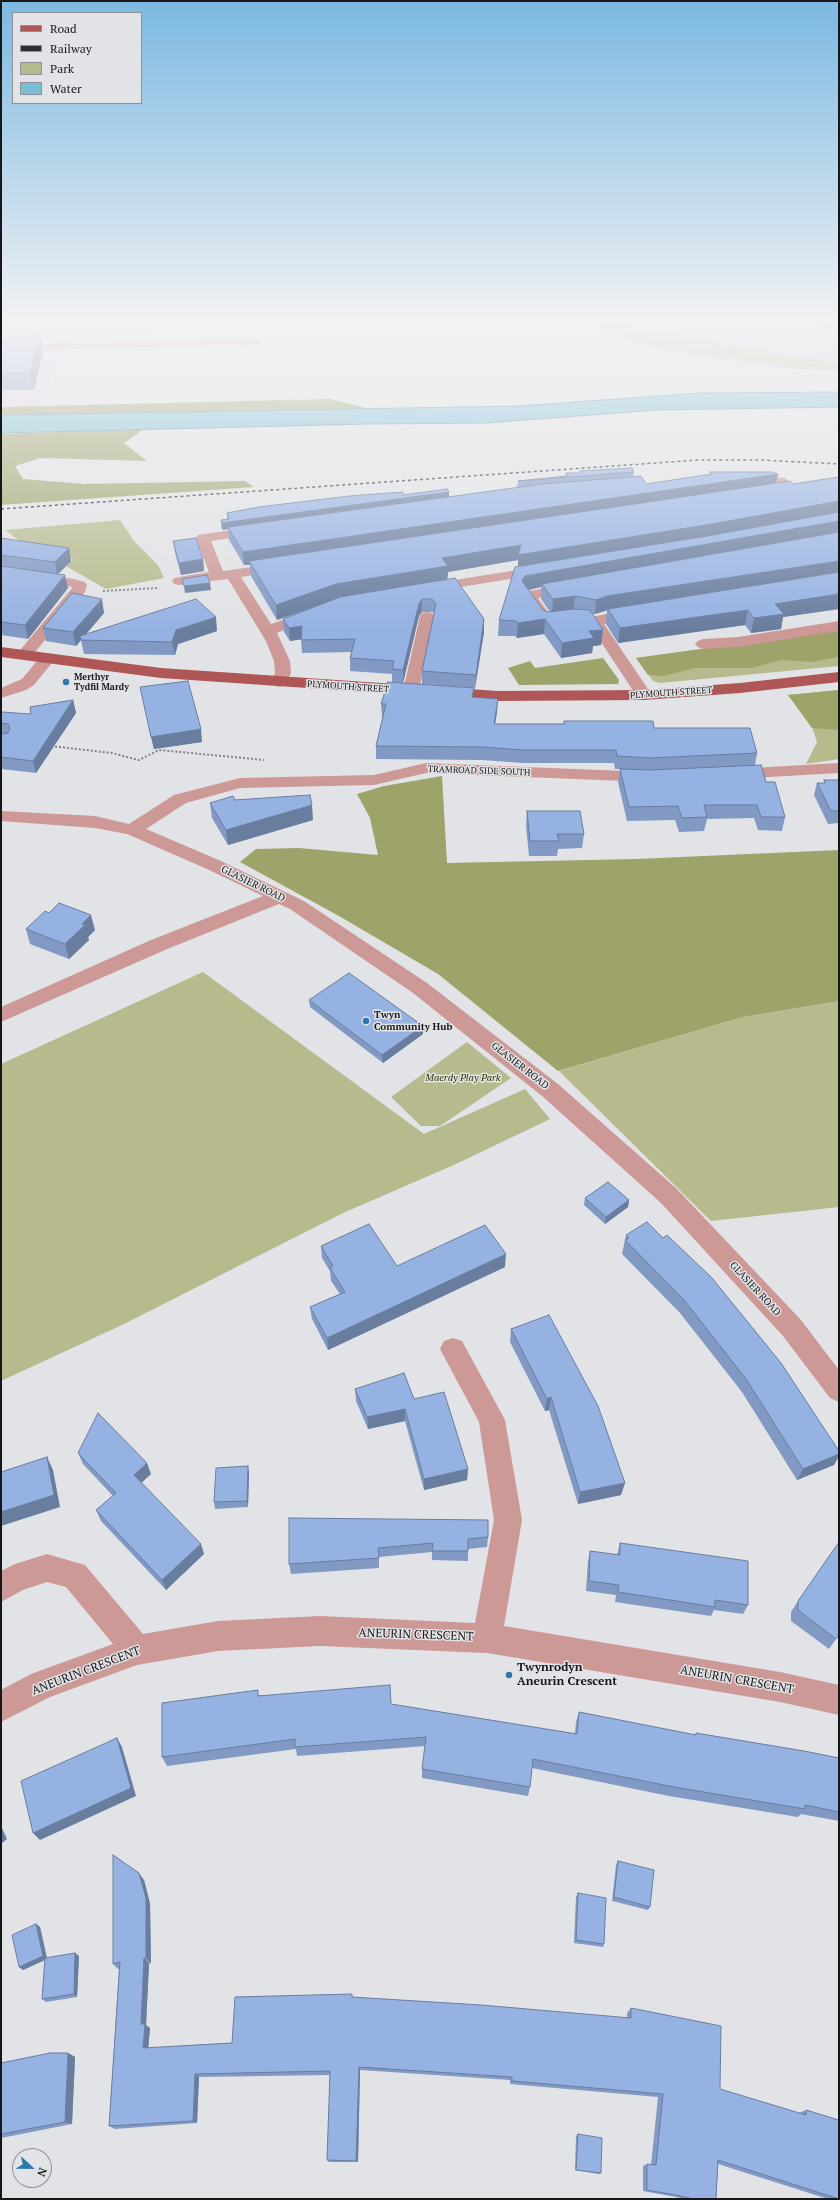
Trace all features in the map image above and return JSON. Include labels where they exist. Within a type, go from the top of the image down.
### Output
[{"type":"main road","name":"PLYMOUTH STREET","points":[[1,652],[121,669],[279,682],[498,696],[644,695],[740,688],[839,677]]},
{"type":"street","points":[[734,480],[772,479],[780,481],[791,490]]},
{"type":"street","points":[[759,495],[808,488]]},
{"type":"street","points":[[273,528],[203,538],[225,575],[268,631],[282,661],[283,673],[279,682]]},
{"type":"street","points":[[179,581],[295,565]]},
{"type":"street","points":[[415,591],[554,568]]},
{"type":"street","points":[[1,573],[80,585],[80,589],[24,655]]},
{"type":"street","points":[[586,585],[529,595],[547,621],[573,617],[596,621],[606,617],[652,610]]},
{"type":"street","points":[[268,631],[325,609]]},
{"type":"street","points":[[411,691],[427,616]]},
{"type":"street","points":[[596,621],[597,627],[644,695]]},
{"type":"street","points":[[703,644],[738,642],[839,626]]},
{"type":"street","points":[[1,693],[20,687],[28,682],[48,658]]},
{"type":"street","name":"TRAMROAD SIDE SOUTH","points":[[132,830],[180,798],[240,783],[374,780],[426,768],[572,775],[664,776]]},
{"type":"street","points":[[720,774],[839,768]]},
{"type":"street","name":"GLASIER ROAD","points":[[1,816],[95,822],[132,830],[214,865],[297,905],[420,988],[550,1090],[669,1196],[792,1328],[839,1390]]},
{"type":"street","points":[[1,1015],[158,945],[279,896]]},
{"type":"street","points":[[453,1349],[492,1420],[508,1520],[487,1638]]},
{"type":"street","points":[[1,1588],[15,1578],[47,1568],[75,1575],[137,1650]]},
{"type":"street","name":"ANEURIN CRESCENT","points":[[1,1706],[42,1684],[137,1650],[218,1636],[320,1631],[487,1638],[780,1687],[839,1700]]},
{"type":"path","points":[[80,589],[101,591],[148,589],[163,587],[179,581]]},
{"type":"path","points":[[51,746],[112,753],[139,760],[159,750],[266,760]]},
{"type":"green space","points":[[144,429],[124,443],[147,461],[40,458],[15,466],[23,479],[84,484],[245,481],[254,487],[1,505],[1,434]]},
{"type":"green space","points":[[120,520],[134,541],[158,565],[164,578],[106,589],[66,566],[73,559],[53,556],[21,542],[5,530]]},
{"type":"green space","points":[[839,630],[839,666],[660,683],[653,681],[636,658]]},
{"type":"green space","points":[[839,630],[839,657],[811,662],[781,660],[752,668],[695,668],[664,676],[648,675],[636,658]]},
{"type":"green space","points":[[603,658],[619,680],[618,684],[519,685],[508,668],[530,661],[535,668]]},
{"type":"green space","points":[[839,690],[839,759],[806,764],[817,742],[812,727],[788,695]]},
{"type":"green space","points":[[839,690],[839,730],[812,728],[788,695]]},
{"type":"green space","points":[[442,776],[447,863],[636,859],[839,850],[839,1001],[743,1017],[558,1071],[438,974],[339,916],[240,862],[256,849],[299,848],[378,855],[370,818],[357,794],[384,786]]},
{"type":"green space","points":[[203,972],[424,1134],[525,1089],[550,1119],[456,1164],[343,1213],[124,1324],[1,1381],[1,1064]]},
{"type":"green space","points":[[839,1001],[839,1207],[711,1221],[559,1071],[743,1017]]},
{"type":"green space","name":"Maerdy Play Park","points":[[467,1042],[511,1078],[440,1126],[421,1126],[391,1097]]},
{"type":"water","points":[[1,424],[407,424],[367,424],[1,433]]},
{"type":"building","points":[[632,468],[634,472],[518,481],[567,476],[566,473],[580,473],[580,471]]},
{"type":"building","points":[[710,472],[772,472],[778,474],[243,552],[228,527],[543,484],[641,476],[646,484],[712,474]]},
{"type":"building","points":[[839,477],[839,501],[712,524],[518,555],[521,545],[442,558],[448,566],[336,584],[276,605],[249,561],[790,481],[793,484]]},
{"type":"building","points":[[447,489],[449,492],[222,523],[221,520],[229,519],[227,513],[259,507],[349,496],[403,492],[403,495]]},
{"type":"building","points":[[839,512],[839,521],[525,576],[522,581],[543,610],[548,612],[574,609],[590,610],[603,630],[589,631],[594,638],[562,643],[545,619],[518,623],[516,621],[499,620],[515,567],[713,535]]},
{"type":"building","points":[[839,532],[839,561],[607,596],[596,600],[575,596],[553,599],[542,584]]},
{"type":"building","points":[[1,538],[69,548],[55,562],[1,555]]},
{"type":"building","points":[[196,538],[203,559],[179,563],[173,541]]},
{"type":"building","points":[[1,566],[65,575],[25,625],[1,622]]},
{"type":"building","points":[[839,572],[839,594],[775,604],[784,614],[754,618],[748,610],[620,628],[608,609]]},
{"type":"building","points":[[207,575],[210,583],[184,586],[182,579]]},
{"type":"building","points":[[455,578],[484,619],[476,675],[422,671],[436,604],[432,599],[422,599],[419,603],[403,670],[392,669],[394,661],[350,658],[355,639],[301,640],[302,626],[289,628],[283,619],[340,597]]},
{"type":"building","points":[[72,593],[102,599],[73,632],[43,628]]},
{"type":"building","points":[[196,599],[216,617],[176,630],[172,642],[81,640],[80,636]]},
{"type":"building","points":[[188,681],[201,729],[151,737],[140,687]]},
{"type":"building","points":[[388,682],[474,688],[472,697],[498,699],[494,724],[564,724],[564,721],[653,721],[654,728],[750,728],[757,753],[650,758],[617,756],[616,750],[523,750],[482,747],[376,746],[386,704],[381,704]]},
{"type":"building","points":[[73,700],[33,761],[1,757],[1,734],[8,733],[10,728],[8,724],[1,723],[2,712],[31,714],[30,707]]},
{"type":"building","points":[[761,765],[766,782],[775,782],[785,817],[761,817],[757,805],[704,805],[707,817],[682,818],[678,806],[629,807],[620,769],[650,770]]},
{"type":"building","points":[[824,780],[839,780],[839,811],[831,811],[817,783],[825,783]]},
{"type":"building","points":[[310,795],[312,805],[226,830],[210,803],[233,796],[235,800]]},
{"type":"building","points":[[527,811],[580,811],[584,834],[557,834],[559,841],[530,841]]},
{"type":"building","points":[[59,903],[91,915],[82,924],[85,925],[65,944],[26,929],[45,911],[49,913]]},
{"type":"building","name":"Twyn Community Hub","points":[[349,973],[423,1026],[382,1055],[309,1000]]},
{"type":"building","points":[[608,1182],[629,1200],[606,1217],[585,1198]]},
{"type":"building","points":[[647,1222],[663,1238],[667,1235],[712,1278],[781,1363],[839,1451],[839,1454],[803,1469],[746,1379],[684,1300],[625,1240],[629,1238],[626,1235]]},
{"type":"building","points":[[369,1224],[397,1266],[485,1225],[506,1254],[327,1338],[310,1307],[345,1292],[330,1268],[333,1266],[321,1246]]},
{"type":"building","points":[[549,1315],[598,1406],[625,1483],[580,1492],[551,1397],[547,1399],[511,1329]]},
{"type":"building","points":[[404,1373],[414,1399],[444,1392],[468,1469],[424,1479],[405,1409],[367,1417],[355,1389]]},
{"type":"building","points":[[98,1413],[147,1463],[134,1475],[201,1544],[162,1580],[96,1510],[116,1493],[78,1453]]},
{"type":"building","points":[[47,1457],[54,1495],[1,1512],[1,1472]]},
{"type":"building","points":[[248,1466],[247,1501],[214,1502],[216,1468]]},
{"type":"building","points":[[289,1518],[488,1520],[488,1537],[468,1539],[468,1551],[432,1551],[433,1543],[378,1548],[379,1558],[289,1564]]},
{"type":"building","points":[[839,1542],[839,1634],[836,1639],[798,1610],[798,1601]]},
{"type":"building","points":[[620,1543],[748,1561],[748,1605],[715,1600],[715,1607],[618,1592],[619,1585],[589,1581],[590,1551],[620,1555]]},
{"type":"building","points":[[390,1685],[391,1704],[577,1734],[579,1712],[696,1735],[696,1733],[839,1758],[839,1812],[805,1805],[805,1809],[674,1787],[533,1759],[530,1787],[422,1769],[426,1737],[295,1747],[295,1739],[162,1757],[162,1703],[258,1690],[258,1696]]},
{"type":"building","points":[[117,1738],[131,1788],[33,1833],[21,1781]]},
{"type":"building","points":[[113,1855],[139,1873],[146,1898],[146,1958],[144,1958],[141,2024],[145,2024],[143,2048],[232,2043],[235,1997],[352,1994],[352,1997],[481,2005],[631,2018],[631,2008],[721,2026],[720,2089],[806,2115],[806,2110],[839,2120],[839,2199],[718,2160],[716,2199],[693,2199],[647,2190],[647,2164],[656,2165],[663,2094],[512,2081],[512,2077],[359,2067],[356,2161],[327,2160],[330,2071],[195,2074],[193,2121],[109,2126],[120,1962],[113,1964]]},
{"type":"building","points":[[618,1861],[654,1870],[650,1907],[614,1897]]},
{"type":"building","points":[[578,1893],[606,1898],[604,1944],[576,1940]]},
{"type":"building","points":[[36,1924],[43,1956],[19,1967],[12,1935]]},
{"type":"building","points":[[75,1953],[74,1994],[42,1999],[45,1958]]},
{"type":"building","points":[[50,2053],[68,2053],[65,2122],[1,2134],[1,2063]]},
{"type":"building","points":[[578,2134],[602,2138],[601,2173],[576,2170]]},
{"type":"railway","points":[[1,509],[698,460],[761,460],[839,464]]},
{"type":"place","name":"Merthyr Tydfil Mardy","points":[[66,682]]},
{"type":"place","name":"Twyn Community Hub","points":[[366,1021]]},
{"type":"place","name":"Twynrodyn Aneurin Crescent","points":[[509,1675]]}]
